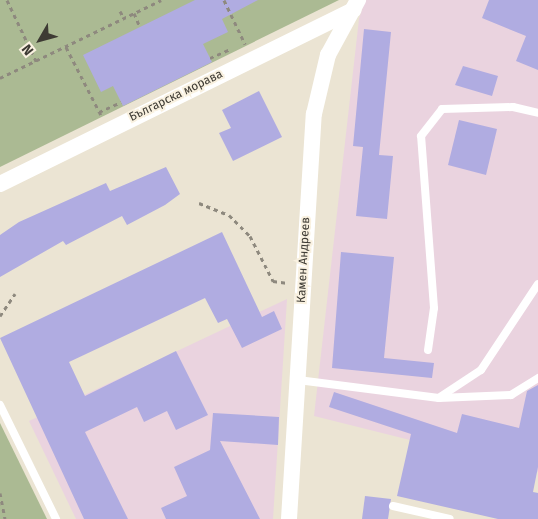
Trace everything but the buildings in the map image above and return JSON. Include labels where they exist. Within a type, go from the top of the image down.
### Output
[{"type":"street","name":"Българска морава","points":[[0,184],[356,5]]},
{"type":"street","name":"Камен Андреев","points":[[289,519],[302,285],[320,81],[328,55],[356,5]]},
{"type":"lane","points":[[428,350],[434,308],[421,136],[442,109],[513,108],[538,113]]},
{"type":"lane","points":[[439,398],[481,370],[538,284]]},
{"type":"lane","points":[[298,380],[439,398],[511,395],[538,378]]},
{"type":"lane","points":[[0,405],[56,519]]},
{"type":"lane","points":[[393,506],[450,519]]},
{"type":"path","points":[[7,0],[36,61]]},
{"type":"path","points":[[0,78],[161,0]]},
{"type":"path","points":[[224,0],[237,28]]},
{"type":"path","points":[[227,8],[232,6]]},
{"type":"path","points":[[120,11],[124,18]]},
{"type":"path","points":[[134,13],[140,27]]},
{"type":"path","points":[[66,46],[108,129]]},
{"type":"path","points":[[99,112],[121,102]]},
{"type":"path","points":[[200,203],[229,214],[250,236],[273,281],[302,285]]},
{"type":"path","points":[[0,316],[15,294]]},
{"type":"path","points":[[0,493],[5,519]]},
{"type":"shaded area","points":[[365,0],[538,0],[538,472],[314,416],[359,19]]},
{"type":"shaded area","points":[[287,299],[273,519],[76,519],[29,421]]},
{"type":"green space","points":[[0,0],[339,0],[0,167]]},
{"type":"green space","points":[[0,423],[47,519],[0,519]]}]
